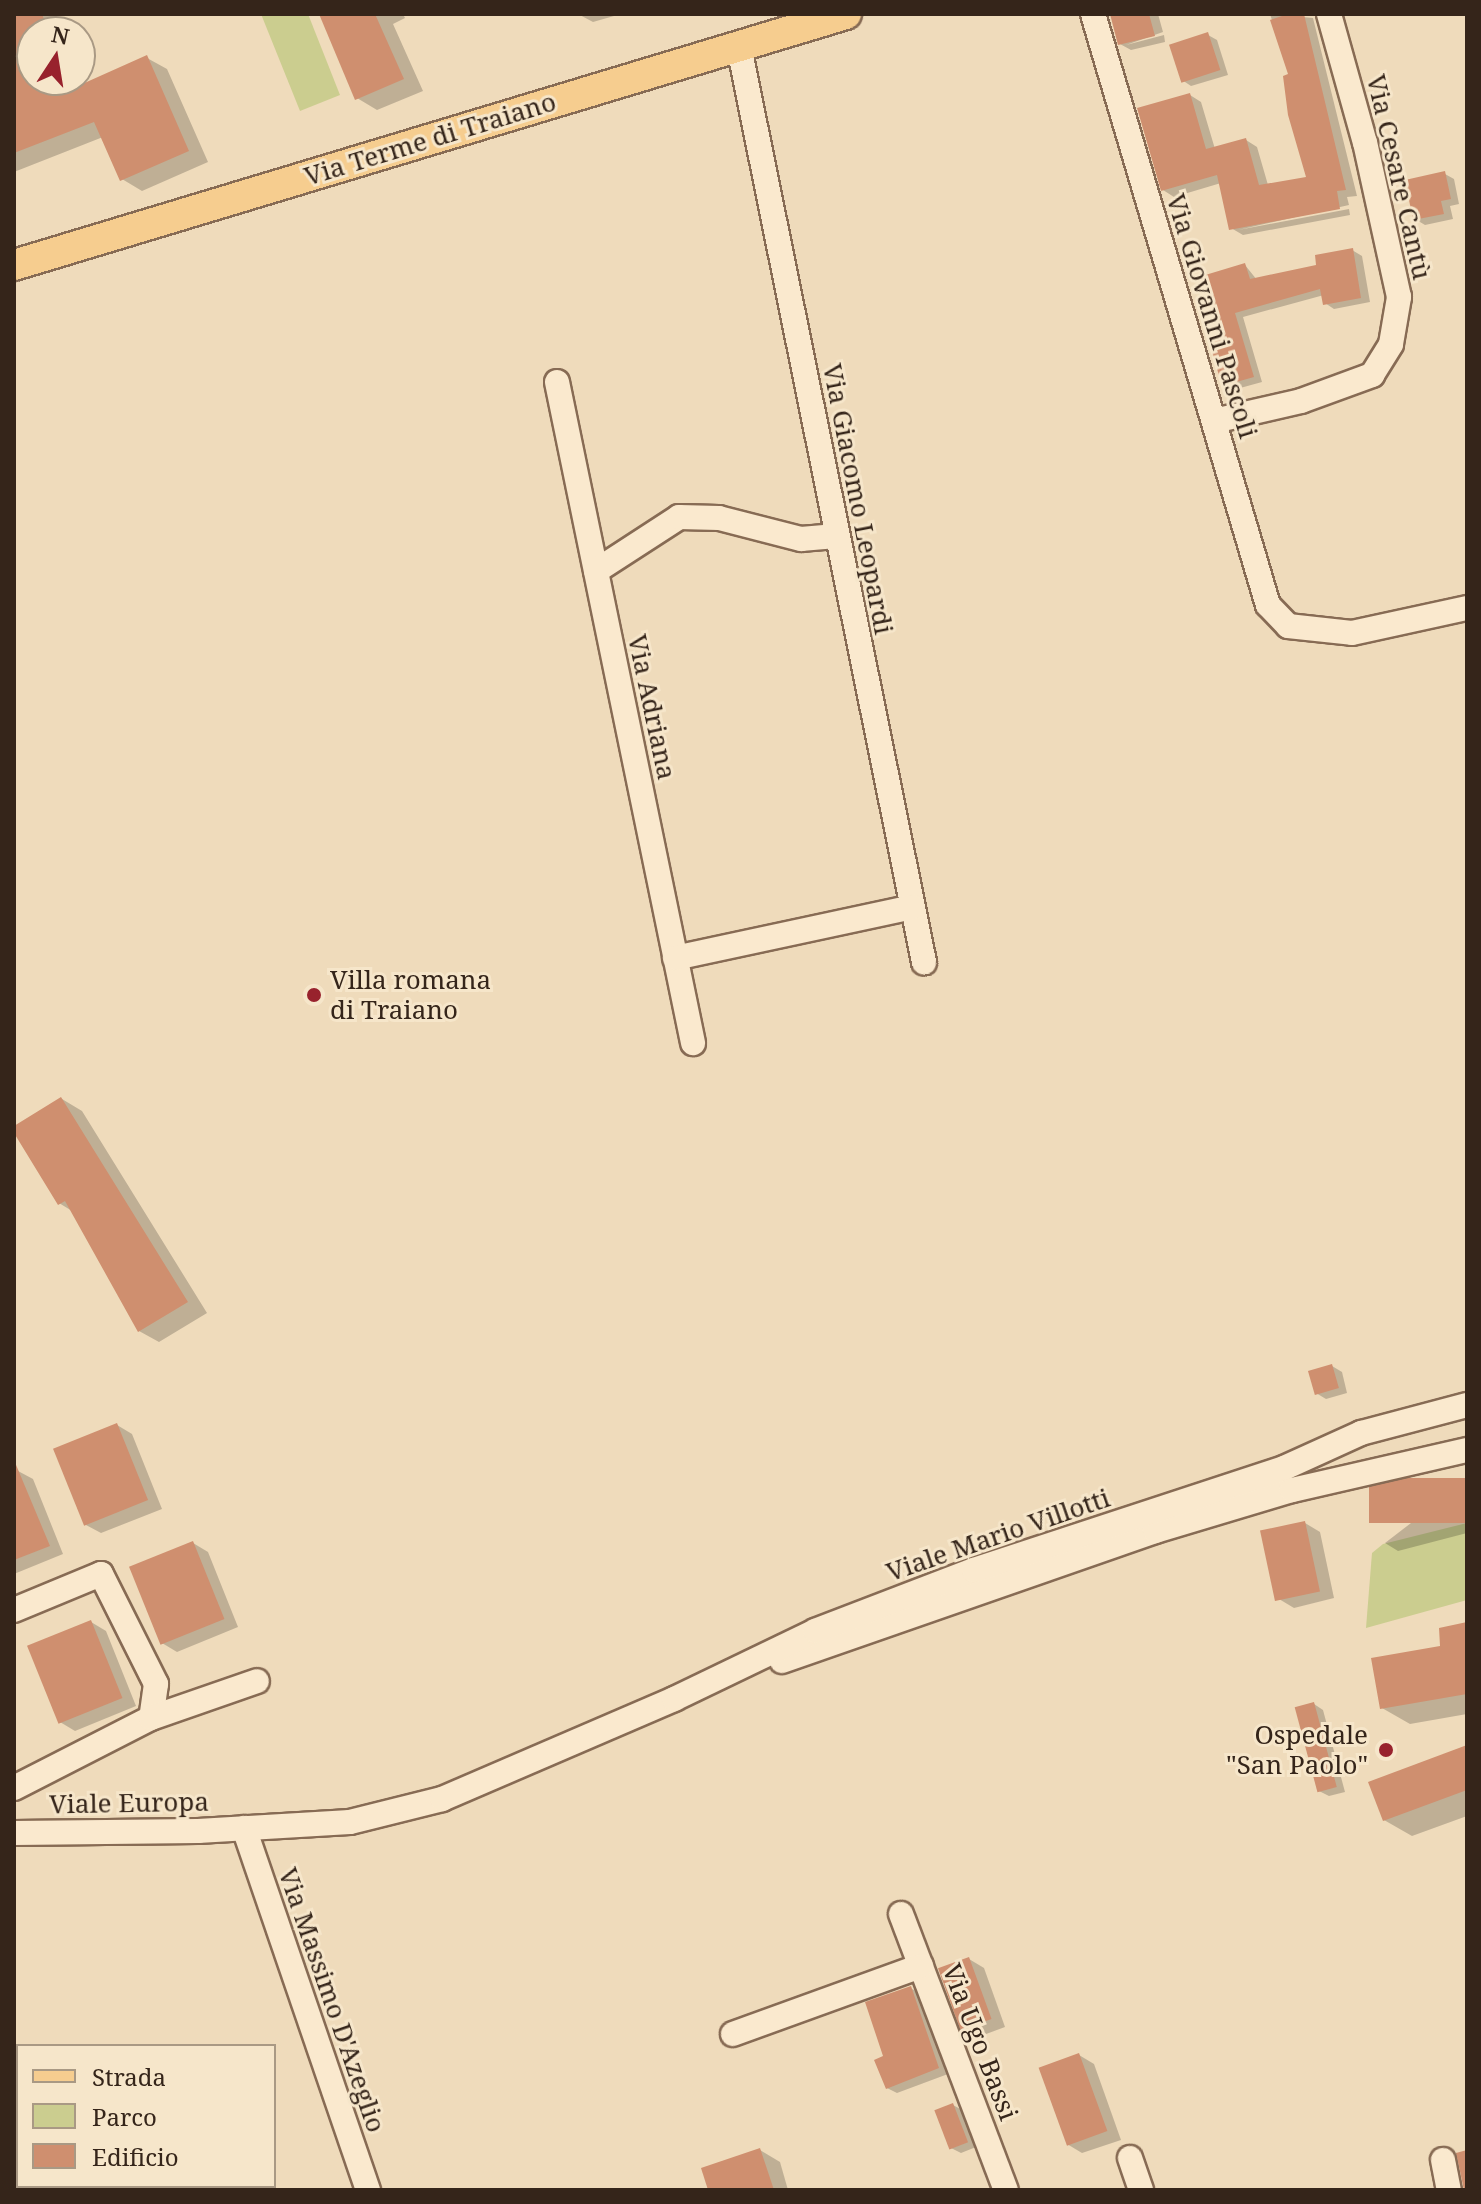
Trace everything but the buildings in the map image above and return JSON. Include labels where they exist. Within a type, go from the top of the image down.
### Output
[{"type":"main road","name":"Via Terme di Traiano","points":[[14,265],[846,14]]},
{"type":"street","name":"Via Giovanni Pascoli","points":[[1093,14],[1268,605],[1288,626],[1352,633],[1456,611]]},
{"type":"street","name":"Via Cesare Cantù","points":[[1214,421],[1301,401],[1372,375],[1391,344],[1399,297],[1365,143],[1329,14]]},
{"type":"street","name":"Via Giacomo Leopardi","points":[[739,47],[924,962]]},
{"type":"street","name":"Via Adriana","points":[[557,382],[693,1043]]},
{"type":"street","points":[[596,571],[679,517],[719,518],[801,539],[836,536]]},
{"type":"street","points":[[1456,611],[1467,600]]},
{"type":"street","points":[[675,958],[913,907]]},
{"type":"street","name":"Viale Mario Villotti","points":[[244,1828],[350,1822],[442,1799],[674,1699],[815,1631],[974,1570],[1284,1468],[1347,1439],[1467,1405]]},
{"type":"street","points":[[1347,1439],[1345,1452],[1353,1476]]},
{"type":"street","name":"Viale Mario Villotti","points":[[674,1699],[1155,1531],[1353,1476],[1467,1450]]},
{"type":"street","points":[[14,1610],[101,1574],[156,1684],[151,1718]]},
{"type":"street","points":[[14,1788],[151,1718],[257,1681]]},
{"type":"street","name":"Viale Europa","points":[[14,1833],[244,1828]]},
{"type":"street","name":"Via Massimo D'Azeglio","points":[[244,1828],[368,2190]]},
{"type":"street","name":"Via Ugo Bassi","points":[[901,1914],[1006,2190]]},
{"type":"street","points":[[733,2034],[921,1966]]},
{"type":"street","points":[[1130,2158],[1141,2190]]},
{"type":"street","points":[[1443,2160],[1449,2190]]},
{"type":"green space","points":[[261,14],[308,14],[340,95],[300,111]]},
{"type":"green space","points":[[1467,1523],[1467,1600],[1366,1628],[1372,1553],[1383,1544]]},
{"type":"place","name":"Villa romana di Traiano","points":[[314,995]]},
{"type":"place","name":"Ospedale \"San Paolo\"","points":[[1386,1750]]}]
